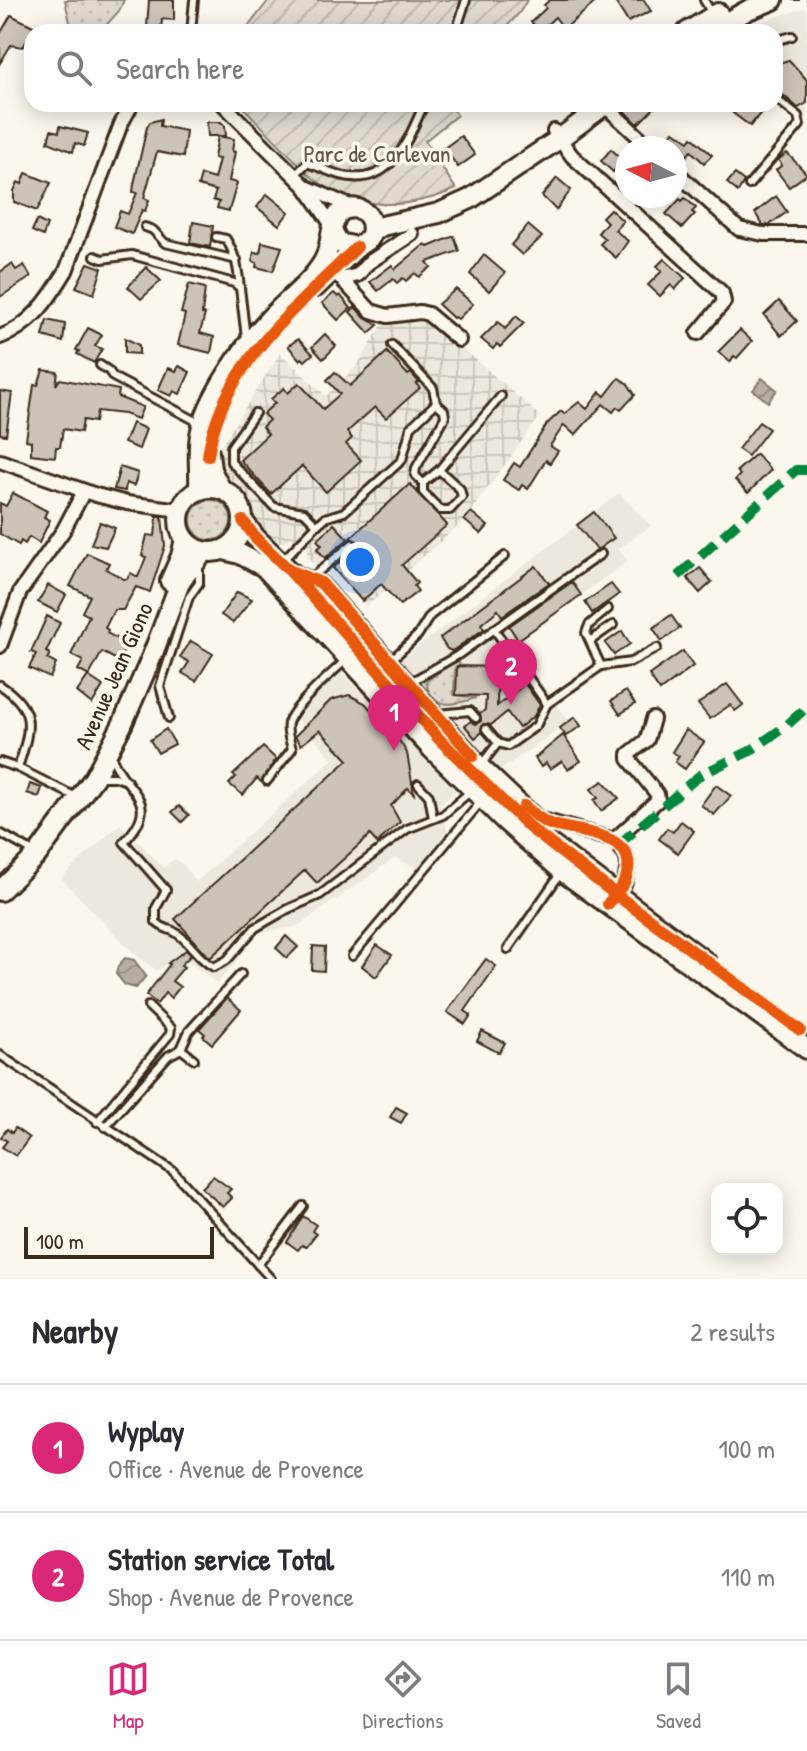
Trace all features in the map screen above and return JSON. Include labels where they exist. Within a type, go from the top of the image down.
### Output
[{"type":"main road","points":[[708,16],[745,0]]},
{"type":"main road","points":[[708,16],[772,0]]},
{"type":"main road","points":[[354,653],[285,567],[255,537],[243,521],[237,502],[221,489],[211,470],[208,456],[211,438],[230,393],[274,327],[337,275],[357,247],[366,242],[372,233],[382,226],[455,207],[589,112]]},
{"type":"main road","points":[[199,490],[200,436],[220,388],[247,345],[324,261],[341,211],[408,209],[449,198],[557,135]]},
{"type":"main road","points":[[359,210],[372,222],[372,233]]},
{"type":"main road","points":[[333,230],[339,243],[357,247]]},
{"type":"main road","points":[[221,489],[199,490],[180,510],[179,520],[185,539],[201,556],[224,550],[238,538],[243,521]]},
{"type":"main road","name":"Avenue Jean Giono","points":[[0,891],[74,796],[143,654],[185,539]]},
{"type":"main road","points":[[224,550],[240,554],[264,567],[354,653],[562,871],[611,900],[807,1035]]},
{"type":"main road","name":"Avenue Jean Giono","points":[[74,796],[94,778],[109,752],[152,656],[181,580],[201,556]]},
{"type":"main road","points":[[480,784],[611,900],[807,1049]]},
{"type":"main road","name":"Avenue Jean Giono","points":[[0,876],[33,851]]},
{"type":"street","points":[[0,337],[30,320],[53,293],[66,271],[128,112]]},
{"type":"street","points":[[231,112],[306,187],[333,230]]},
{"type":"street","points":[[609,112],[637,136]]},
{"type":"street","points":[[557,135],[583,167],[722,293],[724,302],[698,333]]},
{"type":"street","points":[[687,182],[739,229],[763,234],[807,234]]},
{"type":"street","points":[[306,187],[359,210]]},
{"type":"street","points":[[337,275],[358,275],[368,263],[412,234]]},
{"type":"street","points":[[337,275],[371,311],[388,316],[428,314],[459,340]]},
{"type":"street","points":[[0,461],[127,503],[180,510]]},
{"type":"street","points":[[0,646],[20,592],[63,531],[84,491]]},
{"type":"street","points":[[285,567],[321,583],[437,714],[480,784],[539,819],[614,840],[626,855],[628,864],[625,882],[611,900]]},
{"type":"street","points":[[614,840],[658,800],[657,794],[629,759],[629,754],[647,740],[653,719]]},
{"type":"lane","points":[[192,24],[194,0]]},
{"type":"lane","points":[[458,24],[466,0]]},
{"type":"lane","points":[[783,39],[792,36]]},
{"type":"lane","points":[[749,185],[800,125],[798,116],[783,104]]},
{"type":"lane","points":[[294,176],[307,163],[338,175],[355,177],[387,169],[409,139],[421,112]]},
{"type":"lane","points":[[145,227],[153,230],[165,243],[237,260]]},
{"type":"lane","points":[[216,237],[226,239],[237,260],[247,345]]},
{"type":"lane","points":[[95,256],[102,259],[132,255],[234,283],[240,288]]},
{"type":"lane","points":[[392,345],[433,388],[436,403],[444,410],[445,417],[415,475],[423,483],[423,492],[440,510],[450,510],[462,497],[460,489],[439,470]]},
{"type":"lane","points":[[100,365],[113,377],[203,425]]},
{"type":"lane","points":[[423,483],[439,470],[501,396]]},
{"type":"lane","points":[[285,567],[317,525],[325,518],[344,512],[402,460],[411,427],[436,403]]},
{"type":"lane","points":[[255,413],[231,447],[231,462],[274,507],[304,512],[317,525]]},
{"type":"lane","points":[[311,578],[352,544]]},
{"type":"lane","points":[[409,683],[458,655],[601,554]]},
{"type":"lane","points":[[169,718],[160,686],[189,597],[199,583],[201,556]]},
{"type":"lane","points":[[389,662],[418,635],[430,616],[505,556]]},
{"type":"lane","points":[[601,666],[586,633],[589,625],[608,609]]},
{"type":"lane","points":[[590,641],[613,625]]},
{"type":"lane","points":[[494,629],[547,704]]},
{"type":"lane","points":[[486,729],[498,743],[508,746],[536,726],[547,704],[601,666],[631,662],[657,648]]},
{"type":"lane","points":[[267,781],[292,749],[287,727],[291,716],[354,653]]},
{"type":"lane","points":[[0,685],[18,699],[28,714],[30,724],[18,768]]},
{"type":"lane","points":[[437,714],[470,711],[476,718]]},
{"type":"lane","points":[[352,956],[480,784],[498,743]]},
{"type":"lane","points":[[109,752],[112,761],[142,800],[141,819],[124,842],[166,890],[156,908],[156,922],[164,930],[174,931],[214,967],[227,960],[255,928],[320,895],[407,829],[443,815],[480,784]]},
{"type":"lane","points":[[0,762],[74,796]]},
{"type":"lane","points":[[94,778],[115,777],[127,781]]},
{"type":"lane","points":[[418,784],[429,796],[433,818]]},
{"type":"lane","points":[[0,833],[33,851]]},
{"type":"lane","points":[[508,949],[562,871]]},
{"type":"lane","points":[[105,1127],[168,1056],[181,1049],[189,1031],[241,974]]},
{"type":"lane","points":[[97,1122],[170,1034],[171,1028],[148,1006]]},
{"type":"lane","points":[[181,1049],[194,1059]]},
{"type":"lane","points":[[0,1055],[173,1171],[271,1279]]},
{"type":"lane","points":[[258,1265],[303,1206]]},
{"type":"path","points":[[792,0],[807,0]]},
{"type":"shaded area","points":[[805,8],[807,120],[803,117],[798,121],[783,109],[783,24],[752,24]]},
{"type":"shaded area","points":[[426,316],[540,416],[464,521],[367,606],[326,561],[315,565],[308,557],[307,548],[299,540],[289,538],[284,543],[265,536],[254,522],[245,494],[218,467],[217,452],[280,353],[326,396],[356,367],[386,319]]},
{"type":"shaded area","points":[[619,493],[651,526],[618,549],[628,561],[512,644],[569,721],[497,773],[399,661]]},
{"type":"shaded area","points":[[340,671],[453,779],[455,791],[440,805],[449,836],[422,870],[395,858],[298,926],[259,933],[217,984],[180,954],[157,971],[129,949],[61,878],[120,824],[164,868],[174,859],[183,864],[196,882],[333,759],[295,717],[325,682]]},
{"type":"green space","points":[[65,0],[124,0],[107,24],[70,24]]},
{"type":"green space","points":[[269,0],[527,0],[509,24],[250,24]]},
{"type":"green space","name":"Parc de Carlevan","points":[[248,112],[455,112],[457,115],[425,141],[456,189],[418,201],[380,204],[343,195],[309,175]]},
{"type":"green space","points":[[211,500],[225,506],[231,520],[225,534],[211,540],[197,534],[191,520],[197,506]]},
{"type":"green space","points":[[458,661],[454,695],[476,698],[452,704],[438,702],[426,682],[449,664]]},
{"type":"water","points":[[762,378],[777,390],[768,402],[753,390]]},
{"type":"water","points":[[125,958],[134,960],[146,976],[136,988],[125,985],[116,974]]},
{"type":"building","points":[[149,0],[174,0],[174,20],[162,19],[162,24],[147,24]]},
{"type":"building","points":[[550,0],[598,0],[570,24],[560,24],[555,17],[548,24],[533,24],[531,22],[546,8],[544,5]]},
{"type":"building","points":[[614,0],[644,0],[651,11],[628,22]]},
{"type":"building","points":[[11,15],[29,24],[24,24],[23,47],[11,45],[0,63],[0,34]]},
{"type":"building","points":[[789,60],[807,80],[807,103],[798,108],[783,95],[783,62]]},
{"type":"building","points":[[626,112],[650,112],[638,124]]},
{"type":"building","points":[[734,112],[761,112],[750,126]]},
{"type":"building","points":[[161,119],[160,126],[186,131],[183,157],[157,152],[144,198],[149,200],[132,234],[114,227],[120,211],[128,214],[137,193],[133,192],[134,184],[147,127],[150,122]]},
{"type":"building","points":[[207,122],[221,122],[225,126],[226,136],[208,136]]},
{"type":"building","points":[[60,126],[88,133],[84,146],[75,143],[73,152],[48,142],[51,130],[59,132]]},
{"type":"building","points":[[218,136],[234,139],[232,151],[235,152],[229,181],[237,183],[229,211],[217,208],[219,202],[213,200],[216,191],[198,186],[201,175],[214,179],[219,159],[214,158]]},
{"type":"building","points":[[461,136],[475,155],[458,167],[444,148]]},
{"type":"building","points":[[692,137],[712,155],[704,163],[691,151],[687,155],[687,140]]},
{"type":"building","points":[[611,149],[615,153],[615,170],[613,172],[601,161]]},
{"type":"building","points":[[787,153],[807,174],[789,187],[776,170],[782,165],[778,160]]},
{"type":"building","points":[[26,173],[51,183],[37,211],[14,202],[14,191],[18,182],[22,184]]},
{"type":"building","points":[[735,174],[744,181],[738,192],[727,183]]},
{"type":"building","points":[[557,178],[571,190],[556,210],[542,196]]},
{"type":"building","points":[[267,194],[289,212],[279,225],[257,207]]},
{"type":"building","points":[[776,196],[787,212],[769,225],[763,225],[755,213]]},
{"type":"building","points":[[687,200],[696,208],[692,212],[695,214],[682,228],[666,214],[672,208],[687,208]]},
{"type":"building","points":[[610,209],[623,221],[615,230],[628,241],[616,258],[600,244],[605,239],[598,233],[607,222],[602,217]]},
{"type":"building","points":[[37,220],[47,225],[43,236],[32,231]]},
{"type":"building","points":[[193,222],[213,226],[210,247],[190,243]]},
{"type":"building","points":[[528,225],[542,237],[522,255],[511,245]]},
{"type":"building","points":[[454,236],[459,251],[427,262],[431,267],[419,277],[415,273],[406,281],[403,278],[397,283],[393,279],[378,291],[370,282],[392,265],[395,269],[425,244],[428,247]]},
{"type":"building","points":[[262,242],[282,247],[273,271],[256,267],[257,263],[252,261],[254,252],[260,253]]},
{"type":"building","points":[[484,255],[505,273],[489,291],[470,274]]},
{"type":"building","points":[[664,259],[685,278],[675,290],[671,285],[660,296],[648,285],[662,271],[657,266]]},
{"type":"building","points":[[88,263],[102,268],[94,294],[76,287]]},
{"type":"building","points":[[12,264],[16,270],[24,265],[31,277],[0,297],[0,272]]},
{"type":"building","points":[[146,267],[161,281],[141,299],[128,287]]},
{"type":"building","points":[[189,284],[205,288],[202,314],[205,314],[200,333],[214,337],[211,353],[178,345],[185,314],[181,313]]},
{"type":"building","points":[[456,289],[473,304],[458,319],[438,304]]},
{"type":"building","points":[[334,293],[338,297],[340,295],[351,308],[338,320],[322,303]]},
{"type":"building","points":[[779,301],[797,321],[781,336],[764,315]]},
{"type":"building","points":[[355,307],[365,318],[378,325],[369,333],[350,312]]},
{"type":"building","points":[[516,316],[524,323],[500,347],[497,344],[493,349],[481,339],[498,322],[505,329]]},
{"type":"building","points":[[47,320],[65,324],[63,342],[43,336]]},
{"type":"building","points":[[88,328],[102,335],[95,346],[102,349],[94,363],[77,354],[79,351],[76,350]]},
{"type":"building","points":[[740,330],[752,341],[730,362],[718,352]]},
{"type":"building","points":[[325,334],[336,346],[323,359],[312,347]]},
{"type":"building","points":[[125,338],[139,345],[139,354],[125,353]]},
{"type":"building","points":[[298,339],[313,354],[305,361],[300,360],[288,346]]},
{"type":"building","points":[[387,352],[408,375],[411,373],[420,388],[386,418],[375,407],[347,432],[352,438],[346,444],[361,460],[326,492],[302,466],[271,494],[240,460],[268,434],[262,427],[269,420],[263,414],[275,403],[271,399],[284,388],[288,393],[299,383],[323,409],[340,394],[327,380],[335,372],[350,386]]},
{"type":"building","points":[[179,366],[190,372],[180,394],[174,391],[171,396],[158,390],[168,368],[176,371]]},
{"type":"building","points":[[43,370],[58,372],[56,385],[60,379],[119,390],[118,397],[143,407],[138,419],[97,411],[95,422],[83,420],[81,432],[63,429],[55,457],[31,454],[31,441],[26,440],[34,385],[38,385]]},
{"type":"building","points":[[619,378],[628,384],[635,395],[621,410],[617,407],[613,412],[603,404],[575,435],[564,425],[550,446],[558,451],[550,463],[546,460],[528,489],[522,485],[519,490],[503,480],[514,463],[520,467],[547,424],[561,411],[564,414],[579,402],[587,409],[600,392],[605,396]]},
{"type":"building","points":[[0,391],[12,393],[6,435],[0,434]]},
{"type":"building","points":[[759,422],[769,429],[748,456],[738,449]]},
{"type":"building","points":[[132,423],[146,429],[139,449],[124,443]]},
{"type":"building","points":[[756,454],[771,470],[748,493],[735,480],[740,475],[737,471]]},
{"type":"building","points":[[120,467],[138,473],[134,486],[126,483],[125,491],[114,489]]},
{"type":"building","points":[[410,484],[447,525],[402,565],[417,583],[414,586],[418,591],[400,605],[381,584],[362,601],[333,568],[357,547],[357,541],[350,538]]},
{"type":"building","points":[[13,493],[47,511],[44,517],[50,520],[39,543],[29,537],[25,544],[21,541],[19,545],[0,534],[0,503],[6,506]]},
{"type":"building","points":[[471,512],[488,526],[481,534],[464,520]]},
{"type":"building","points":[[594,512],[614,538],[597,550],[577,525]]},
{"type":"building","points":[[157,517],[162,517],[165,546],[150,592],[136,587],[123,610],[114,610],[105,628],[125,648],[119,661],[102,652],[89,676],[78,670],[83,661],[71,655],[89,616],[82,612],[90,596],[70,586],[87,553],[109,563],[106,569],[124,579],[131,573],[138,577],[146,557],[142,556],[147,535],[155,536]]},
{"type":"building","points":[[100,522],[115,528],[106,547],[91,544]]},
{"type":"building","points":[[334,524],[348,539],[325,558],[317,549],[322,545],[317,540]]},
{"type":"building","points":[[536,566],[549,583],[502,616],[498,610],[481,624],[484,629],[452,651],[447,649],[440,638]]},
{"type":"building","points":[[700,568],[712,582],[700,593],[687,578]]},
{"type":"building","points":[[572,582],[581,595],[518,640],[509,626]]},
{"type":"building","points":[[611,584],[619,594],[592,613],[585,602]]},
{"type":"building","points":[[48,585],[66,595],[57,612],[38,602]]},
{"type":"building","points":[[237,592],[252,599],[233,623],[221,615]]},
{"type":"building","points":[[671,615],[680,628],[662,641],[653,628]]},
{"type":"building","points":[[47,616],[60,623],[46,652],[50,654],[47,659],[56,664],[50,678],[29,668],[36,654],[31,652]]},
{"type":"building","points":[[622,631],[630,644],[614,655],[605,643]]},
{"type":"building","points":[[191,641],[213,654],[196,681],[182,673],[189,662],[180,657]]},
{"type":"building","points":[[683,651],[693,666],[660,691],[649,675]]},
{"type":"building","points":[[457,666],[498,667],[497,706],[525,684],[540,705],[534,716],[519,728],[507,712],[491,725],[483,724],[481,733],[475,738],[465,726],[471,721],[476,724],[481,721],[486,696],[456,695]]},
{"type":"building","points":[[88,676],[103,686],[92,704],[77,692]]},
{"type":"building","points":[[727,684],[743,705],[735,711],[730,705],[710,719],[698,704]]},
{"type":"building","points":[[626,691],[635,704],[620,714],[611,701]]},
{"type":"building","points":[[349,695],[365,703],[407,753],[414,794],[408,788],[391,806],[400,822],[377,843],[370,835],[317,883],[305,870],[210,958],[175,919],[348,760],[320,730],[301,745],[295,736],[331,700]]},
{"type":"building","points":[[575,717],[581,726],[566,736],[560,728]]},
{"type":"building","points":[[166,729],[175,744],[158,753],[150,740]]},
{"type":"building","points":[[686,730],[704,742],[685,769],[675,762],[679,756],[672,752]]},
{"type":"building","points":[[563,735],[581,761],[568,769],[562,761],[550,769],[546,763],[541,767],[535,758]]},
{"type":"building","points":[[263,747],[276,759],[261,782],[257,778],[243,795],[229,784],[236,777],[233,775]]},
{"type":"building","points":[[603,781],[619,798],[601,811],[594,800],[598,798],[591,789]]},
{"type":"building","points":[[30,784],[42,788],[39,797],[27,793]]},
{"type":"building","points":[[716,785],[731,796],[714,815],[701,805]]},
{"type":"building","points":[[179,806],[189,815],[182,822],[172,812]]},
{"type":"building","points":[[681,821],[694,831],[678,853],[659,839],[667,828],[673,832]]},
{"type":"building","points":[[286,936],[298,947],[287,958],[276,948]]},
{"type":"building","points":[[377,945],[392,955],[376,977],[362,966]]},
{"type":"building","points":[[313,946],[325,947],[324,971],[312,970]]},
{"type":"building","points":[[186,950],[191,955],[172,981],[180,987],[171,998],[165,993],[157,1004],[146,995],[168,963]]},
{"type":"building","points":[[486,959],[496,966],[465,1011],[471,1015],[465,1024],[447,1012]]},
{"type":"building","points":[[227,998],[241,1010],[212,1044],[199,1029]]},
{"type":"building","points":[[482,1031],[505,1043],[499,1053],[477,1041]]},
{"type":"building","points":[[396,1107],[407,1113],[401,1123],[390,1117]]},
{"type":"building","points":[[15,1128],[29,1138],[16,1156],[2,1147],[7,1141],[1,1137],[7,1129],[12,1133]]},
{"type":"building","points":[[213,1176],[231,1189],[227,1193],[232,1198],[223,1207],[202,1188]]},
{"type":"building","points":[[303,1216],[316,1225],[312,1231],[316,1234],[306,1247],[302,1245],[298,1250],[287,1242]]},
{"type":"marked path","points":[[678,576],[796,470],[807,470]]},
{"type":"marked path","points":[[618,845],[700,775],[750,751],[807,707]]},
{"type":"cycle path","points":[[208,456],[215,424],[228,394],[245,367],[287,316],[357,247]]},
{"type":"cycle path","points":[[243,521],[440,740],[530,828],[800,1030]]},
{"type":"cycle path","points":[[294,572],[321,583],[473,756]]},
{"type":"cycle path","points":[[524,806],[546,823],[604,837],[625,851],[628,863],[626,878],[608,904]]},
{"type":"place","name":"Station service Total","points":[[511,705]]},
{"type":"place","name":"Wyplay","points":[[394,751]]}]
